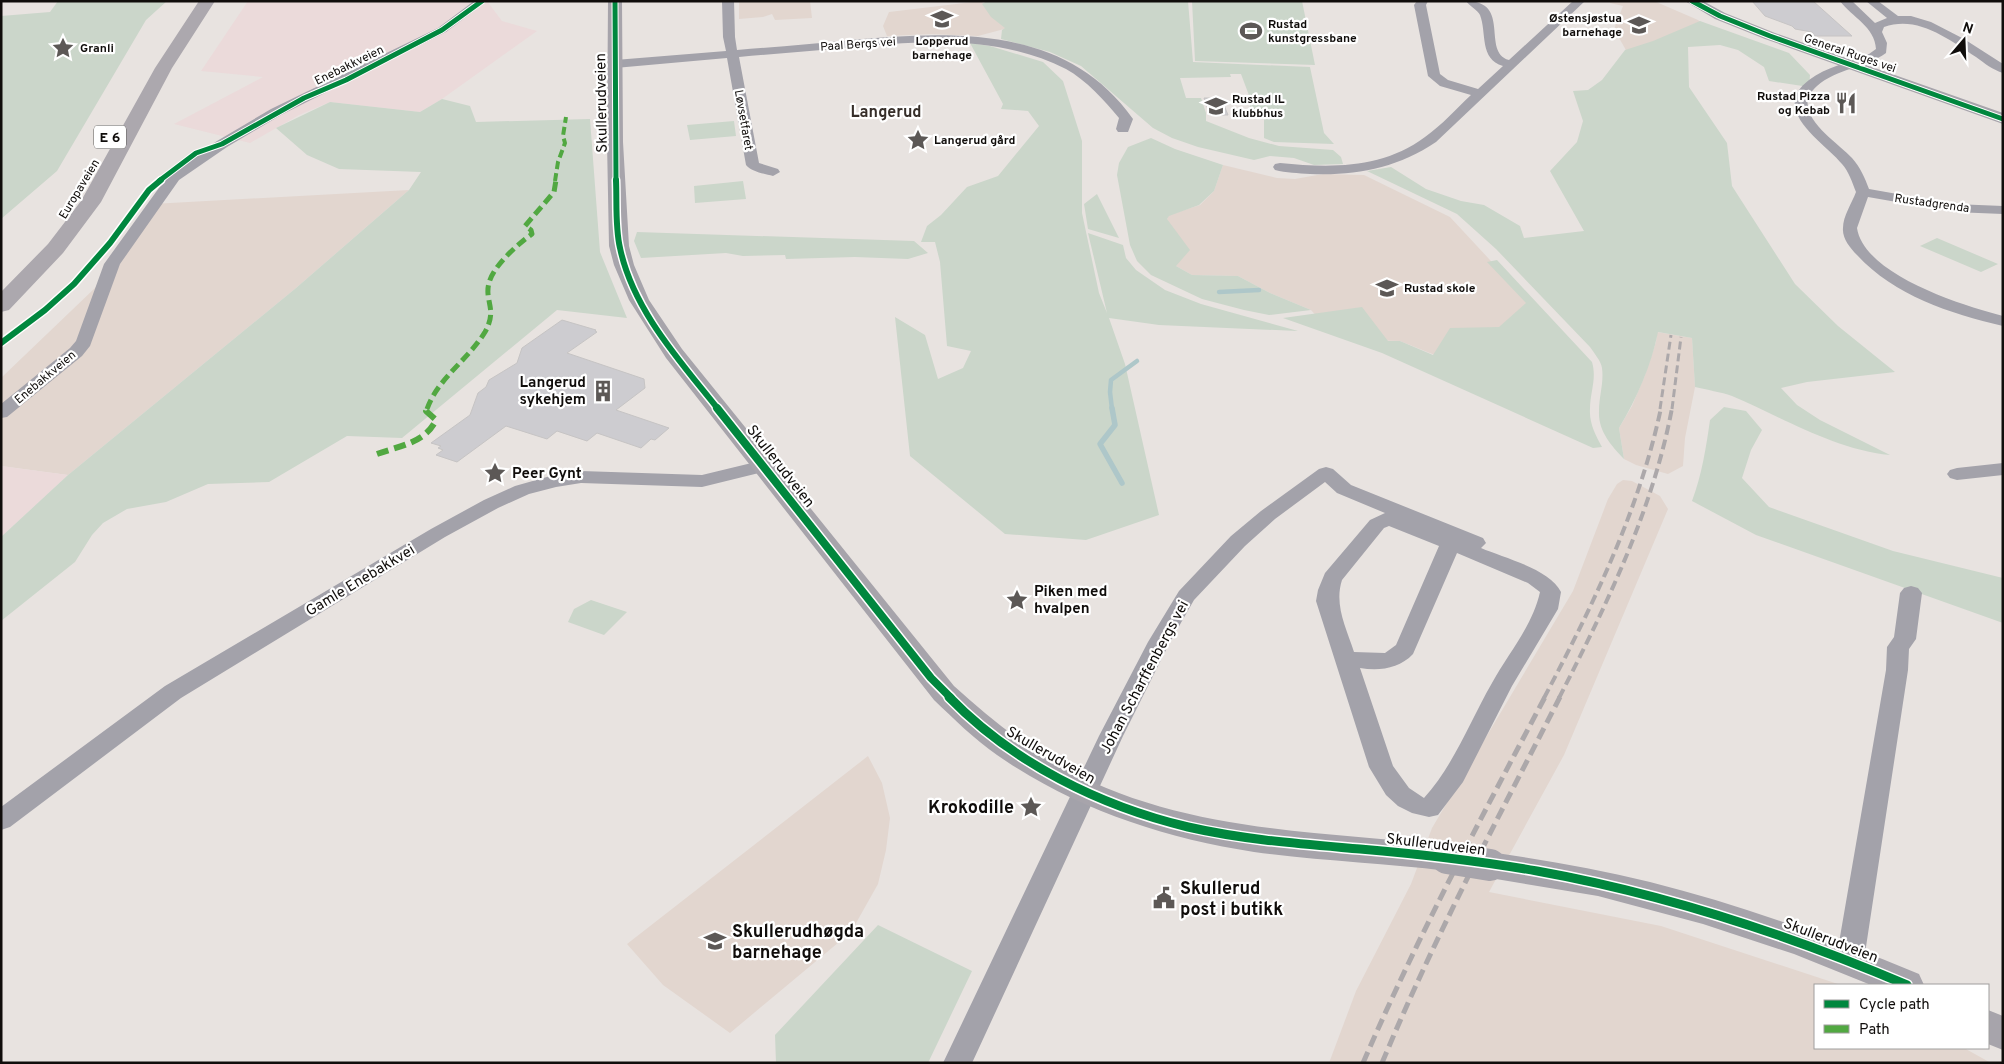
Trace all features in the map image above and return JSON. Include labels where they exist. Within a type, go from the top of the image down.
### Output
[{"type":"highway","name":"Europaveien","points":[[1,286],[40,246],[70,206],[143,77],[175,26],[194,1]]},
{"type":"highway","name":"Europaveien","points":[[1,305],[58,245],[96,192],[175,47],[207,1]]},
{"type":"main road","name":"Skullerudveien","points":[[615,1],[617,219],[619,246],[626,271],[644,311],[663,338],[944,693],[980,728],[1028,762],[1085,792],[1147,816],[1229,835],[1447,858],[1561,875],[1671,900],[1750,924],[1850,960],[1905,984]]},
{"type":"main road","name":"General Ruges vei","points":[[1692,1],[1756,31],[2003,119]]},
{"type":"main road","points":[[1989,1027],[2003,1034]]},
{"type":"street","name":"Enebakkveien","points":[[1,413],[76,352],[84,342],[104,281],[112,264],[174,177],[222,144],[276,112],[360,73],[442,30],[482,1]]},
{"type":"street","points":[[728,1],[727,22],[732,54]]},
{"type":"street","points":[[1423,1],[1420,5],[1430,66],[1434,76],[1444,82],[1478,93]]},
{"type":"street","points":[[1472,1],[1485,12],[1494,54],[1497,59],[1511,64]]},
{"type":"street","points":[[1280,167],[1312,171],[1360,169],[1401,158],[1417,150],[1580,1]]},
{"type":"street","points":[[1845,1],[1877,31],[1883,42],[1882,50],[1875,55],[1826,75],[1811,84],[1800,103],[1808,122],[1847,161],[1858,180],[1862,192],[1849,226],[1855,243],[1876,266],[1901,283],[1940,302],[2003,321]]},
{"type":"street","points":[[1871,1],[1896,20]]},
{"type":"street","points":[[1877,31],[1878,24],[1896,20],[1920,23],[1942,29],[2003,69]]},
{"type":"street","name":"Paal Bergs vei","points":[[615,64],[927,39],[973,40],[1002,44],[1052,58],[1079,73],[1122,113],[1126,119],[1123,129]]},
{"type":"street","name":"Løvsetfaret","points":[[732,54],[753,165],[773,172]]},
{"type":"street","name":"Rustadgrenda","points":[[1862,192],[1954,208],[2003,210]]},
{"type":"street","name":"Gamle Enebakkvei","points":[[1,820],[173,692],[438,533],[492,504],[530,488],[581,477],[702,481],[764,466]]},
{"type":"street","points":[[1957,474],[2003,469]]},
{"type":"street","name":"Johan Scharffenbergs vei","points":[[957,1063],[1085,792],[1159,642],[1186,596],[1238,541],[1268,515],[1326,473],[1341,488],[1388,513]]},
{"type":"street","points":[[1388,513],[1476,543]]},
{"type":"street","points":[[1388,513],[1450,545],[1535,578],[1549,588],[1552,597],[1547,609],[1523,647],[1488,710],[1453,777],[1443,794],[1429,808],[1415,806],[1400,795],[1390,783],[1381,767],[1347,658],[1334,628],[1327,601],[1332,578],[1350,554],[1388,513]]},
{"type":"street","points":[[1347,658],[1378,662],[1390,661],[1399,656],[1404,650],[1450,545]]},
{"type":"street","name":"Skullerudveien","points":[[1850,960],[1897,670],[1898,647],[1905,639],[1911,593]]},
{"type":"shaded area","points":[[58,1],[167,1],[146,20],[57,171],[1,219],[1,16],[50,12]]},
{"type":"shaded area","points":[[248,1],[487,1],[502,21],[537,31],[442,99],[420,112],[330,102],[299,115],[250,143],[174,124],[263,77],[201,71]]},
{"type":"shaded area","points":[[739,1],[810,1],[812,18],[775,20],[772,14],[763,17],[739,19]]},
{"type":"shaded area","name":"Lopperud barnehage","points":[[981,1],[1008,28],[978,36],[931,34],[887,36],[883,26],[889,12]]},
{"type":"shaded area","points":[[987,1],[1188,1],[1193,62],[1310,67],[1324,133],[1334,144],[1274,142],[1264,138],[1264,115],[1250,114],[1250,98],[1241,74],[1230,74],[1231,77],[1180,78],[1186,98],[1201,98],[1206,113],[1206,121],[1249,138],[1279,146],[1333,150],[1341,157],[1343,164],[1314,165],[1294,158],[1270,156],[1254,160],[1198,147],[1172,138],[1153,128],[1081,66],[1050,52],[1001,39],[1002,30],[1005,28],[991,17],[982,4]]},
{"type":"shaded area","name":"Rustad kunstgressbane","points":[[1192,1],[1302,1],[1315,65],[1195,61]]},
{"type":"shaded area","points":[[1610,1],[1654,1],[1698,20],[1715,34],[1627,52],[1614,29],[1623,6],[1610,3]]},
{"type":"shaded area","points":[[1700,21],[1789,53],[1810,75],[1809,87],[1769,81],[1764,67],[1738,50],[1720,45],[1688,47],[1689,87],[1727,143],[1732,186],[1795,284],[1838,326],[1895,372],[1807,382],[1781,388],[1797,405],[1820,420],[1890,455],[1869,452],[1849,446],[1809,432],[1732,396],[1695,387],[1692,338],[1658,332],[1643,382],[1619,428],[1624,459],[1610,443],[1601,425],[1599,411],[1602,368],[1590,347],[1496,249],[1457,214],[1367,171],[1391,167],[1426,189],[1461,201],[1484,205],[1520,226],[1524,238],[1584,231],[1550,171],[1577,142],[1583,121],[1573,91],[1588,90],[1602,80],[1625,50],[1653,41]]},
{"type":"shaded area","points":[[970,43],[990,46],[1043,62],[1063,81],[1082,141],[1082,213],[1099,293],[1107,313],[1088,233],[1123,245],[1126,258],[1136,270],[1165,290],[1201,304],[1298,331],[1159,325],[1109,318],[1125,364],[1159,515],[1086,540],[1005,534],[910,456],[895,317],[925,335],[938,379],[963,368],[971,351],[947,346],[940,262],[935,242],[921,242],[927,226],[941,215],[967,187],[998,176],[1039,126],[1028,111],[1001,109],[1003,104]]},
{"type":"shaded area","points":[[442,99],[470,106],[476,122],[590,119],[600,252],[627,318],[557,310],[402,438],[347,436],[269,482],[208,484],[166,502],[127,509],[103,523],[92,535],[75,562],[1,621],[1,537],[68,475],[296,288],[409,190],[421,172],[339,169],[307,155],[276,128],[330,102],[420,112]]},
{"type":"shaded area","points":[[734,121],[736,136],[690,140],[687,125]]},
{"type":"shaded area","points":[[1151,138],[1175,149],[1223,165],[1214,191],[1199,205],[1169,216],[1167,219],[1190,250],[1176,266],[1192,275],[1238,276],[1270,293],[1311,310],[1269,315],[1202,299],[1151,275],[1137,261],[1130,245],[1117,175],[1119,163],[1128,147]]},
{"type":"shaded area","name":"Rustad skole","points":[[1223,165],[1277,178],[1295,179],[1323,174],[1364,175],[1450,217],[1582,359],[1569,409],[1400,341],[1358,340],[1328,329],[1311,310],[1270,293],[1238,276],[1192,275],[1176,266],[1167,219],[1169,215],[1200,205],[1214,191]]},
{"type":"shaded area","points":[[743,181],[746,199],[695,203],[694,186]]},
{"type":"shaded area","points":[[409,190],[296,288],[68,475],[1,466],[1,378],[95,288],[152,204]]},
{"type":"shaded area","points":[[1097,194],[1119,238],[1088,229],[1084,204]]},
{"type":"shaded area","points":[[637,232],[914,241],[928,253],[908,259],[855,257],[786,259],[785,255],[743,256],[726,253],[641,258],[634,241]]},
{"type":"shaded area","points":[[1937,238],[1998,264],[1981,272],[1920,246]]},
{"type":"shaded area","points":[[1497,260],[1592,362],[1594,374],[1590,414],[1593,429],[1602,447],[1593,448],[1382,353],[1283,318],[1362,307],[1388,341],[1400,341],[1433,355],[1450,328],[1499,327],[1526,303],[1487,262]]},
{"type":"shaded area","points":[[1657,332],[1692,338],[1695,387],[1685,438],[1683,466],[1668,474],[1636,465],[1624,459],[1619,428],[1632,406],[1645,375],[1656,342]]},
{"type":"shaded area","points":[[1724,407],[1746,411],[1762,430],[1751,450],[1742,478],[1769,507],[1893,551],[2003,578],[2003,623],[1756,535],[1692,501],[1701,471],[1710,420]]},
{"type":"shaded area","points":[[1,466],[68,475],[1,537]]},
{"type":"shaded area","points":[[1623,480],[1632,481],[1660,496],[1668,509],[1564,755],[1489,892],[1661,926],[1838,984],[1814,984],[1814,1049],[1966,1049],[1991,1063],[1329,1063],[1356,991],[1411,884],[1432,828],[1573,591],[1608,499],[1617,484]]},
{"type":"shaded area","points":[[591,600],[627,612],[604,635],[568,622],[574,609]]},
{"type":"shaded area","points":[[868,756],[882,783],[890,818],[886,850],[878,884],[851,932],[730,1033],[663,985],[627,944]]},
{"type":"shaded area","points":[[878,925],[972,971],[928,1063],[776,1063],[775,1035]]},
{"type":"building","points":[[1752,1],[1813,1],[1852,36],[1815,36],[1812,32],[1795,29],[1792,26],[1765,16]]},
{"type":"building","name":"Rustad IL klubbhus","points":[[1204,98],[1221,98],[1228,115],[1210,115]]},
{"type":"building","name":"Langerud sykehjem","points":[[562,320],[596,330],[597,332],[567,353],[644,379],[645,388],[616,410],[669,428],[655,440],[651,439],[641,448],[597,433],[587,441],[557,431],[547,439],[506,426],[457,462],[436,455],[443,450],[438,448],[441,446],[431,443],[470,415],[478,393],[486,387],[489,380],[517,363],[522,348]]},
{"type":"waterway","points":[[1219,292],[1259,290]]},
{"type":"waterway","points":[[1112,409],[1111,380],[1137,361]]},
{"type":"waterway","points":[[1112,408],[1115,425],[1100,444],[1122,483]]},
{"type":"railway","points":[[1660,409],[1671,335]]},
{"type":"railway","points":[[1672,409],[1681,337]]},
{"type":"railway","points":[[1544,698],[1580,628],[1613,557],[1640,484],[1661,408]]},
{"type":"railway","points":[[1559,698],[1594,628],[1626,557],[1653,483],[1664,446],[1672,408]]},
{"type":"railway","points":[[1363,1063],[1427,924],[1545,697]]},
{"type":"railway","points":[[1382,1063],[1445,924],[1560,697]]},
{"type":"marked path","points":[[377,454],[419,439],[427,434],[436,420],[426,411],[430,400],[446,378],[476,344],[490,321],[489,283],[507,256],[532,234],[531,230],[525,226],[527,222],[554,192],[558,162],[565,143],[563,136],[566,117]]},
{"type":"cycle path","points":[[1,343],[45,310],[74,284],[110,243],[149,190],[174,168],[196,153],[222,144],[304,98],[346,80],[442,30],[482,1]]},
{"type":"cycle path","points":[[615,1],[615,142],[619,246],[624,265],[639,300],[674,353],[931,678],[961,709],[994,737],[1029,762],[1067,783],[1106,801],[1188,827],[1274,841],[1480,862],[1539,871],[1603,884],[1692,907],[1779,934],[1905,984]]},
{"type":"cycle path","points":[[1692,1],[1720,16],[1770,36],[2003,119]]},
{"type":"place","name":"Lopperud barnehage","points":[[942,19]]},
{"type":"place","name":"Østensjøstua barnehage","points":[[1639,25]]},
{"type":"place","name":"Rustad kunstgressbane","points":[[1251,31]]},
{"type":"place","name":"Granli","points":[[63,48]]},
{"type":"place","name":"Rustad Pizza og Kebab","points":[[1846,103]]},
{"type":"place","name":"Rustad IL klubbhus","points":[[1216,106]]},
{"type":"place","name":"Langerud gård","points":[[918,140]]},
{"type":"place","name":"Rustad skole","points":[[1387,288]]},
{"type":"place","name":"Langerud sykehjem","points":[[603,391]]},
{"type":"place","name":"Peer Gynt","points":[[495,473]]},
{"type":"place","name":"Piken med hvalpen","points":[[1017,600]]},
{"type":"place","name":"Krokodille","points":[[1031,807]]},
{"type":"place","name":"Skullerud post i butikk","points":[[1164,898]]},
{"type":"place","name":"Skullerudhøgda barnehage","points":[[715,941]]},
{"type":"district","name":"Langerud","points":[[886,111]]}]
